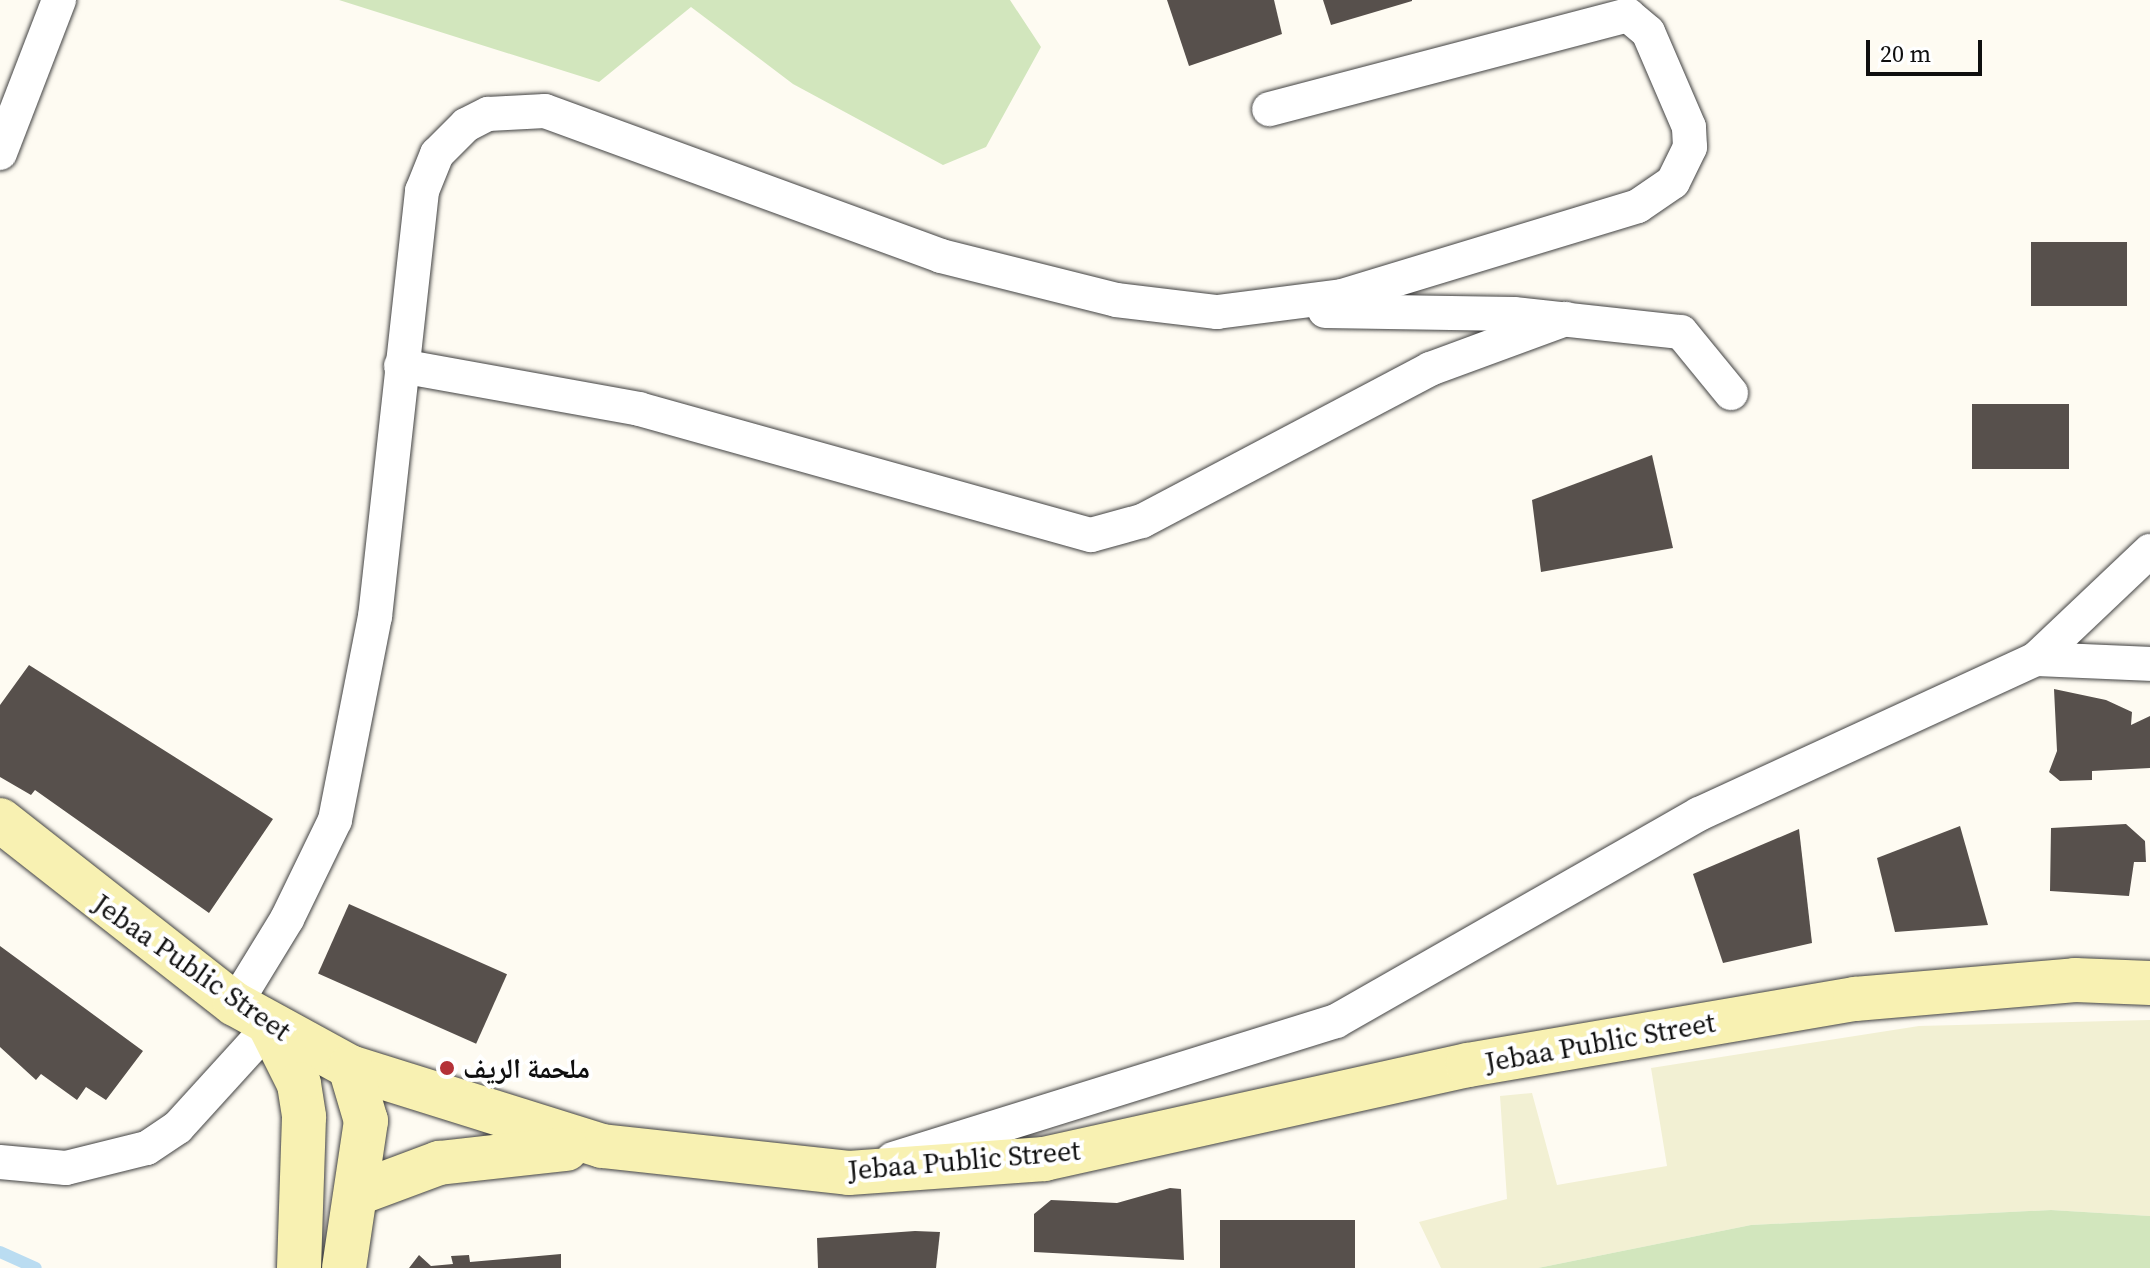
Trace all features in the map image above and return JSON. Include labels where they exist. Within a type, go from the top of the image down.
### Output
[{"type":"main road","name":"Jebaa Public Street","points":[[0,820],[252,1015],[350,1067],[602,1146],[849,1173],[1044,1159],[1468,1065],[1855,999],[2075,980],[2150,983]]},
{"type":"main road","points":[[252,1015],[299,1084],[304,1117],[299,1268]]},
{"type":"main road","points":[[344,1268],[366,1121],[350,1067]]},
{"type":"main road","points":[[356,1194],[439,1163],[602,1146]]},
{"type":"street","points":[[0,153],[59,0]]},
{"type":"street","points":[[1257,309],[1342,296],[1657,196],[1684,165],[1689,127],[1648,32],[1630,7],[1269,109]]},
{"type":"street","points":[[0,1162],[66,1168],[147,1148],[178,1127],[252,1015],[287,919],[335,820],[375,617],[422,191],[437,154],[488,114],[545,111],[815,212],[1025,280],[1178,310],[1257,309],[1566,319],[1681,332],[1731,393]]},
{"type":"street","points":[[401,366],[639,409],[1091,535],[1142,521],[1430,369],[1566,319]]},
{"type":"street","points":[[849,1173],[1336,1021],[1699,814],[2036,659],[2150,551]]},
{"type":"street","points":[[2036,659],[2150,664]]},
{"type":"shaded area","points":[[2150,1020],[2150,1216],[2051,1210],[1751,1225],[1538,1268],[1441,1268],[1419,1222],[1507,1199],[1500,1096],[1532,1093],[1557,1185],[1667,1166],[1651,1068],[1919,1026]]},
{"type":"green space","points":[[339,0],[1010,0],[1041,47],[986,147],[943,165],[793,84],[691,7],[599,82]]},
{"type":"green space","points":[[2051,1210],[2150,1216],[2150,1268],[1538,1268],[1751,1225]]},
{"type":"building","points":[[1167,0],[1274,0],[1282,34],[1189,66]]},
{"type":"building","points":[[1323,0],[1412,0],[1412,1],[1331,25]]},
{"type":"building","points":[[2031,242],[2127,242],[2127,306],[2031,306]]},
{"type":"building","points":[[1972,404],[2069,404],[2069,469],[1972,469]]},
{"type":"building","points":[[1652,455],[1673,548],[1541,572],[1532,500]]},
{"type":"building","points":[[29,665],[273,819],[209,913],[35,790],[31,795],[0,777],[0,705]]},
{"type":"building","points":[[2054,689],[2106,700],[2132,712],[2131,725],[2150,716],[2150,768],[2092,771],[2092,780],[2060,781],[2049,772],[2057,751]]},
{"type":"building","points":[[2126,824],[2145,841],[2146,862],[2134,862],[2129,896],[2050,891],[2051,828]]},
{"type":"building","points":[[1960,826],[1988,925],[1895,932],[1877,858]]},
{"type":"building","points":[[1799,829],[1812,943],[1723,963],[1693,874]]},
{"type":"building","points":[[349,904],[507,974],[476,1044],[318,973]]},
{"type":"building","points":[[0,946],[143,1051],[106,1100],[86,1087],[77,1100],[41,1074],[36,1080],[0,1047]]},
{"type":"building","points":[[1170,1188],[1181,1189],[1184,1260],[1034,1252],[1034,1214],[1051,1200],[1117,1203]]},
{"type":"building","points":[[1220,1220],[1355,1220],[1355,1268],[1220,1268]]},
{"type":"building","points":[[940,1232],[936,1268],[818,1268],[817,1238]]},
{"type":"building","points":[[561,1254],[561,1268],[409,1268],[419,1255],[431,1266],[453,1264],[451,1256],[469,1255],[470,1262]]},
{"type":"waterway","points":[[0,1252],[36,1268]]},
{"type":"place","name":"ملحمة الريف","points":[[447,1068]]}]
